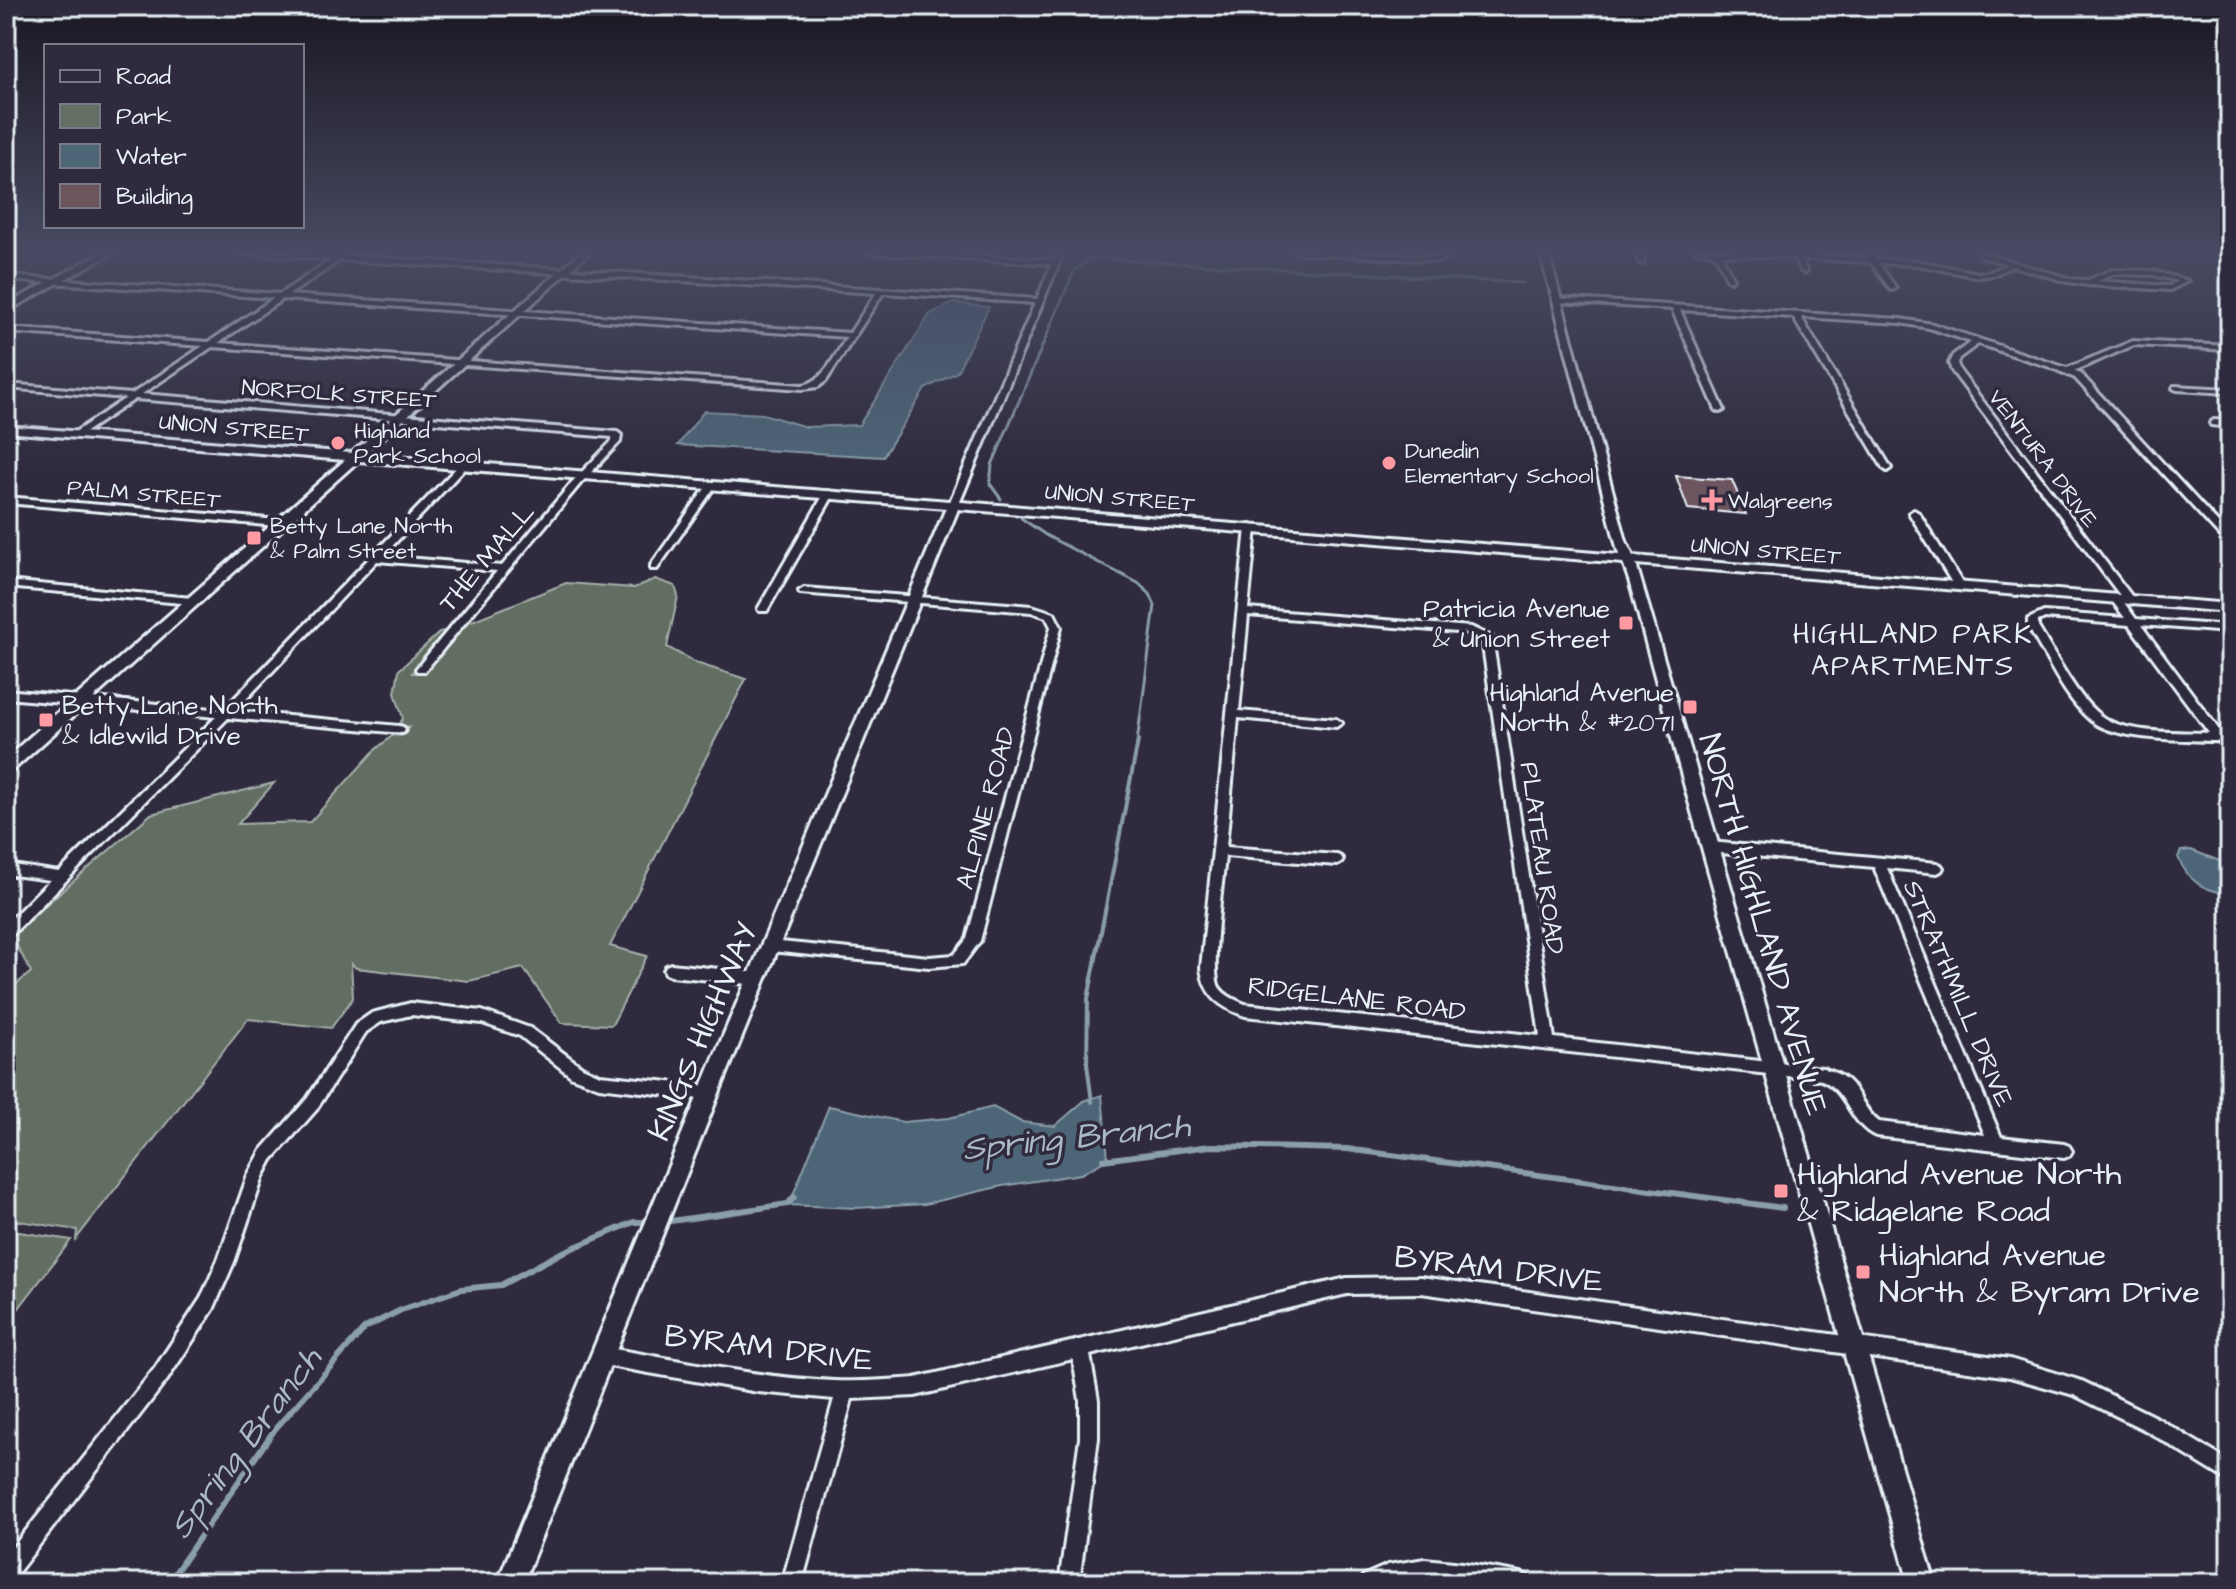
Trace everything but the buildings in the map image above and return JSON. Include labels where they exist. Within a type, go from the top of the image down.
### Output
[{"type":"street","points":[[78,434],[239,325]]},
{"type":"street","points":[[6,767],[502,325]]},
{"type":"street","points":[[702,325],[853,335]]},
{"type":"street","points":[[6,330],[803,387],[815,385],[823,379],[859,325]]},
{"type":"street","points":[[954,504],[1029,325]]},
{"type":"street","name":"NORTH HIGHLAND AVENUE","points":[[1563,325],[1612,514],[1636,580],[1922,1583]]},
{"type":"street","points":[[1683,325],[1720,410]]},
{"type":"street","points":[[1802,325],[1887,468]]},
{"type":"street","points":[[1922,325],[2068,371],[2086,382],[2230,542]]},
{"type":"street","name":"VENTURA DRIVE","points":[[1977,341],[1956,357],[1953,363],[1956,371],[2122,599]]},
{"type":"street","points":[[2068,371],[2133,343],[2230,348]]},
{"type":"street","name":"NORFOLK STREET","points":[[6,386],[617,435],[616,442],[585,475]]},
{"type":"street","points":[[2177,388],[2230,391]]},
{"type":"street","points":[[2214,423],[2230,424]]},
{"type":"street","name":"UNION STREET","points":[[6,429],[2230,608]]},
{"type":"street","points":[[6,932],[226,714],[463,466]]},
{"type":"street","name":"THE MALL","points":[[421,669],[585,475]]},
{"type":"street","points":[[654,567],[712,485]]},
{"type":"street","points":[[763,609],[829,494]]},
{"type":"street","name":"PALM STREET","points":[[6,500],[279,523]]},
{"type":"street","name":"KINGS HIGHWAY","points":[[510,1583],[709,1093],[954,504]]},
{"type":"street","points":[[1914,513],[1959,586]]},
{"type":"street","name":"RIDGELANE ROAD","points":[[1251,528],[1209,981],[1215,995],[1228,1005],[1245,1010],[1823,1074],[1839,1081],[1851,1094],[1861,1117],[1876,1129],[2064,1151]]},
{"type":"street","points":[[373,558],[504,569]]},
{"type":"street","points":[[6,584],[192,601]]},
{"type":"street","points":[[804,591],[916,600]]},
{"type":"street","points":[[2122,599],[2131,621],[2224,737]]},
{"type":"street","name":"ALPINE ROAD","points":[[771,946],[929,962],[958,960],[973,941],[1056,627],[1050,615],[1032,609],[916,600]]},
{"type":"street","name":"PLATEAU ROAD","points":[[1243,612],[1471,630],[1487,637],[1548,1045]]},
{"type":"street","points":[[2224,737],[2121,729],[2100,721],[2086,709],[2063,674],[2033,627],[2033,619],[2044,615],[2230,632]]},
{"type":"street","points":[[6,694],[399,730]]},
{"type":"street","points":[[1234,714],[1336,723]]},
{"type":"street","points":[[1710,847],[1937,868]]},
{"type":"street","points":[[1220,851],[1337,860]]},
{"type":"street","name":"STRATHMILL DRIVE","points":[[1878,862],[1996,1143]]},
{"type":"street","points":[[6,869],[61,877]]},
{"type":"street","points":[[671,970],[758,979]]},
{"type":"street","points":[[6,1572],[161,1374],[207,1304],[226,1262],[256,1175],[267,1155],[312,1104],[361,1028],[377,1017],[411,1009],[482,1017],[525,1032],[545,1044],[577,1072],[599,1081],[709,1093]]},
{"type":"street","name":"BYRAM DRIVE","points":[[603,1356],[808,1389],[876,1392],[915,1387],[1347,1286],[1384,1283],[1421,1285],[2010,1368],[2076,1387],[2153,1425],[2230,1473]]},
{"type":"street","points":[[1069,1583],[1089,1438],[1089,1400],[1080,1348]]},
{"type":"street","points":[[792,1583],[845,1392]]},
{"type":"street","points":[[1370,1583],[1391,1572],[1421,1567],[1521,1583]]},
{"type":"green space","points":[[655,579],[675,586],[678,596],[667,647],[696,663],[746,679],[610,946],[647,956],[612,1025],[562,1023],[523,968],[469,981],[356,968],[351,963],[353,998],[331,1028],[248,1019],[76,1239],[77,1230],[6,1219],[6,993],[31,972],[11,935],[151,814],[274,783],[238,824],[310,822],[375,750],[393,735],[401,736],[409,727],[399,725],[403,718],[395,693],[399,670],[440,632],[447,630],[412,673],[423,673],[464,624],[566,583],[634,588]]},
{"type":"green space","points":[[6,1230],[71,1240],[6,1325]]},
{"type":"water","points":[[923,325],[980,325],[957,372],[925,389],[883,457],[678,445],[704,411],[763,414],[806,427],[859,425]]},
{"type":"water","points":[[2191,850],[2230,865],[2230,894],[2205,888],[2192,879],[2178,857],[2181,851]]},
{"type":"water","points":[[1102,1095],[1108,1159],[1081,1174],[1002,1186],[925,1204],[856,1208],[789,1205],[829,1106],[903,1122],[949,1118],[993,1107],[1021,1122],[1055,1126],[1084,1101]]},
{"type":"waterway","points":[[1001,499],[990,484],[992,465],[1051,325]]},
{"type":"waterway","points":[[1021,518],[1047,536],[1138,583],[1150,594],[1155,605],[1137,743]]},
{"type":"waterway","points":[[1092,1102],[1087,1064],[1088,999],[1138,741]]},
{"type":"waterway","name":"Spring Branch","points":[[1103,1160],[1210,1146],[1347,1149],[1783,1208]]},
{"type":"waterway","name":"Spring Branch","points":[[664,1222],[788,1204],[794,1197]]},
{"type":"waterway","name":"Spring Branch","points":[[168,1583],[275,1429],[365,1328],[401,1310],[461,1289],[501,1285],[561,1253],[634,1222],[651,1222]]},
{"type":"place","name":"Highland Park School","points":[[338,443]]},
{"type":"place","name":"Dunedin Elementary School","points":[[1389,463]]},
{"type":"place","name":"Walgreens","points":[[1712,500]]},
{"type":"place","name":"Betty Lane North & Palm Street","points":[[254,538]]},
{"type":"place","name":"Patricia Avenue & Union Street","points":[[1626,623]]},
{"type":"place","name":"Highland Avenue North & #2071","points":[[1690,707]]},
{"type":"place","name":"Betty Lane North & Idlewild Drive","points":[[46,720]]},
{"type":"place","name":"Highland Avenue North & Ridgelane Road","points":[[1781,1191]]},
{"type":"place","name":"Highland Avenue North & Byram Drive","points":[[1863,1272]]},
{"type":"district","name":"HIGHLAND PARK APARTMENTS","points":[[1913,649]]}]
